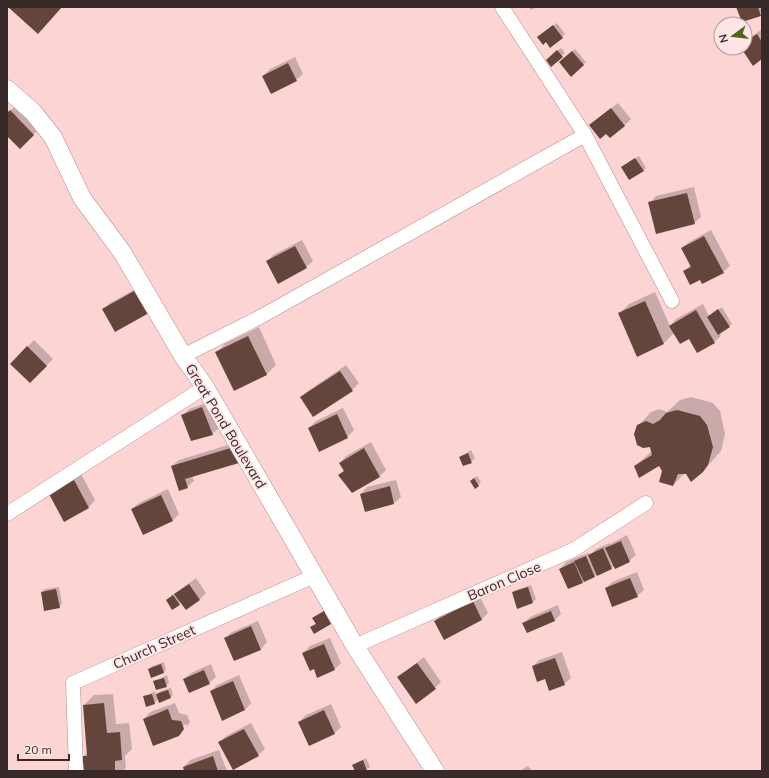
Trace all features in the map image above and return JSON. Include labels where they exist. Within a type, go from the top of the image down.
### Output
[{"type":"street","points":[[502,7],[585,135],[672,301]]},
{"type":"street","name":"Great Pond Boulevard","points":[[7,89],[33,112],[53,137],[82,198],[122,252],[183,356],[205,387],[354,646],[435,771]]},
{"type":"street","points":[[183,356],[262,316],[585,135]]},
{"type":"street","points":[[7,514],[205,387]]},
{"type":"street","name":"Baron Close","points":[[354,646],[574,550],[646,503]]},
{"type":"street","name":"Church Street","points":[[76,771],[73,683],[314,576]]},
{"type":"building","points":[[8,7],[62,7],[38,34]]},
{"type":"building","points":[[736,7],[758,7],[761,16],[753,19],[753,16],[740,16]]},
{"type":"building","points":[[553,25],[563,38],[550,48],[546,42],[543,45],[537,37]]},
{"type":"building","points":[[757,34],[762,42],[762,59],[753,66],[746,56],[753,56],[753,37]]},
{"type":"building","points":[[557,50],[563,57],[551,67],[546,60]]},
{"type":"building","points":[[572,51],[584,65],[571,77],[559,62]]},
{"type":"building","points":[[288,63],[297,81],[271,94],[262,76]]},
{"type":"building","points":[[611,108],[625,126],[610,138],[606,134],[600,139],[589,125]]},
{"type":"building","points":[[10,110],[34,135],[20,149],[7,136],[7,113]]},
{"type":"building","points":[[635,158],[644,171],[629,180],[621,167]]},
{"type":"building","points":[[687,193],[695,224],[656,234],[648,202]]},
{"type":"building","points":[[704,236],[724,273],[702,284],[700,280],[690,285],[683,271],[691,267],[681,248]]},
{"type":"building","points":[[295,246],[307,268],[278,284],[266,261]]},
{"type":"building","points":[[136,290],[149,313],[115,332],[102,309]]},
{"type":"building","points":[[645,301],[664,344],[637,357],[618,313]]},
{"type":"building","points":[[718,309],[730,327],[718,335],[707,317]]},
{"type":"building","points":[[696,310],[715,343],[697,353],[689,339],[680,344],[669,326]]},
{"type":"building","points":[[248,336],[267,375],[234,391],[215,352]]},
{"type":"building","points":[[27,346],[47,366],[30,383],[10,364]]},
{"type":"building","points":[[340,371],[353,391],[313,417],[300,397]]},
{"type":"building","points":[[202,407],[213,435],[191,441],[181,415]]},
{"type":"building","points":[[677,410],[700,416],[707,425],[713,447],[708,465],[703,472],[691,482],[686,474],[678,474],[673,486],[659,482],[662,471],[659,466],[639,478],[634,466],[652,455],[650,447],[643,448],[637,445],[634,434],[637,425],[646,421],[653,424],[660,420],[666,413]]},
{"type":"building","points":[[337,414],[348,438],[319,452],[308,428]]},
{"type":"building","points":[[234,447],[239,463],[185,479],[188,488],[179,491],[171,466]]},
{"type":"building","points":[[364,448],[380,477],[352,493],[338,475],[344,471],[339,463]]},
{"type":"building","points":[[468,453],[472,463],[463,466],[459,457]]},
{"type":"building","points":[[474,478],[479,486],[475,489],[470,481]]},
{"type":"building","points":[[74,480],[89,508],[64,522],[49,494]]},
{"type":"building","points":[[390,486],[394,504],[365,512],[360,494]]},
{"type":"building","points":[[161,495],[173,521],[143,535],[131,509]]},
{"type":"building","points":[[621,541],[630,562],[615,569],[605,548]]},
{"type":"building","points":[[603,548],[612,569],[597,576],[588,555]]},
{"type":"building","points":[[586,556],[595,577],[584,582],[574,561]]},
{"type":"building","points":[[574,562],[583,583],[568,589],[559,569]]},
{"type":"building","points":[[630,578],[638,597],[612,607],[605,588]]},
{"type":"building","points":[[189,584],[200,600],[186,610],[174,594]]},
{"type":"building","points":[[528,587],[533,603],[517,609],[512,592]]},
{"type":"building","points":[[56,589],[60,608],[44,611],[41,592]]},
{"type":"building","points":[[173,595],[180,605],[172,610],[166,600]]},
{"type":"building","points":[[473,601],[482,620],[444,640],[434,621]]},
{"type":"building","points":[[324,611],[331,624],[314,634],[310,627],[316,624],[312,618]]},
{"type":"building","points":[[551,611],[555,621],[527,633],[522,623]]},
{"type":"building","points":[[251,626],[261,650],[234,661],[224,638]]},
{"type":"building","points":[[324,644],[335,670],[317,678],[314,669],[310,671],[302,653]]},
{"type":"building","points":[[555,658],[565,685],[549,691],[545,679],[537,682],[532,666]]},
{"type":"building","points":[[417,663],[436,689],[416,704],[397,677]]},
{"type":"building","points":[[161,664],[164,673],[151,678],[148,669]]},
{"type":"building","points":[[204,670],[210,684],[189,693],[183,679]]},
{"type":"building","points":[[164,678],[167,687],[156,690],[153,681]]},
{"type":"building","points":[[233,681],[245,710],[222,721],[210,691]]},
{"type":"building","points":[[168,690],[171,698],[159,703],[156,694]]},
{"type":"building","points":[[152,694],[155,704],[146,707],[143,696]]},
{"type":"building","points":[[104,703],[107,733],[120,732],[122,760],[115,761],[115,771],[84,770],[82,756],[87,756],[83,705]]},
{"type":"building","points":[[168,709],[172,720],[181,721],[184,729],[179,736],[153,746],[143,719]]},
{"type":"building","points":[[324,710],[335,734],[309,746],[298,722]]},
{"type":"building","points":[[244,729],[259,756],[233,770],[218,742]]},
{"type":"building","points":[[213,756],[218,771],[184,771],[183,767]]},
{"type":"building","points":[[363,760],[367,771],[355,771],[352,765]]}]
